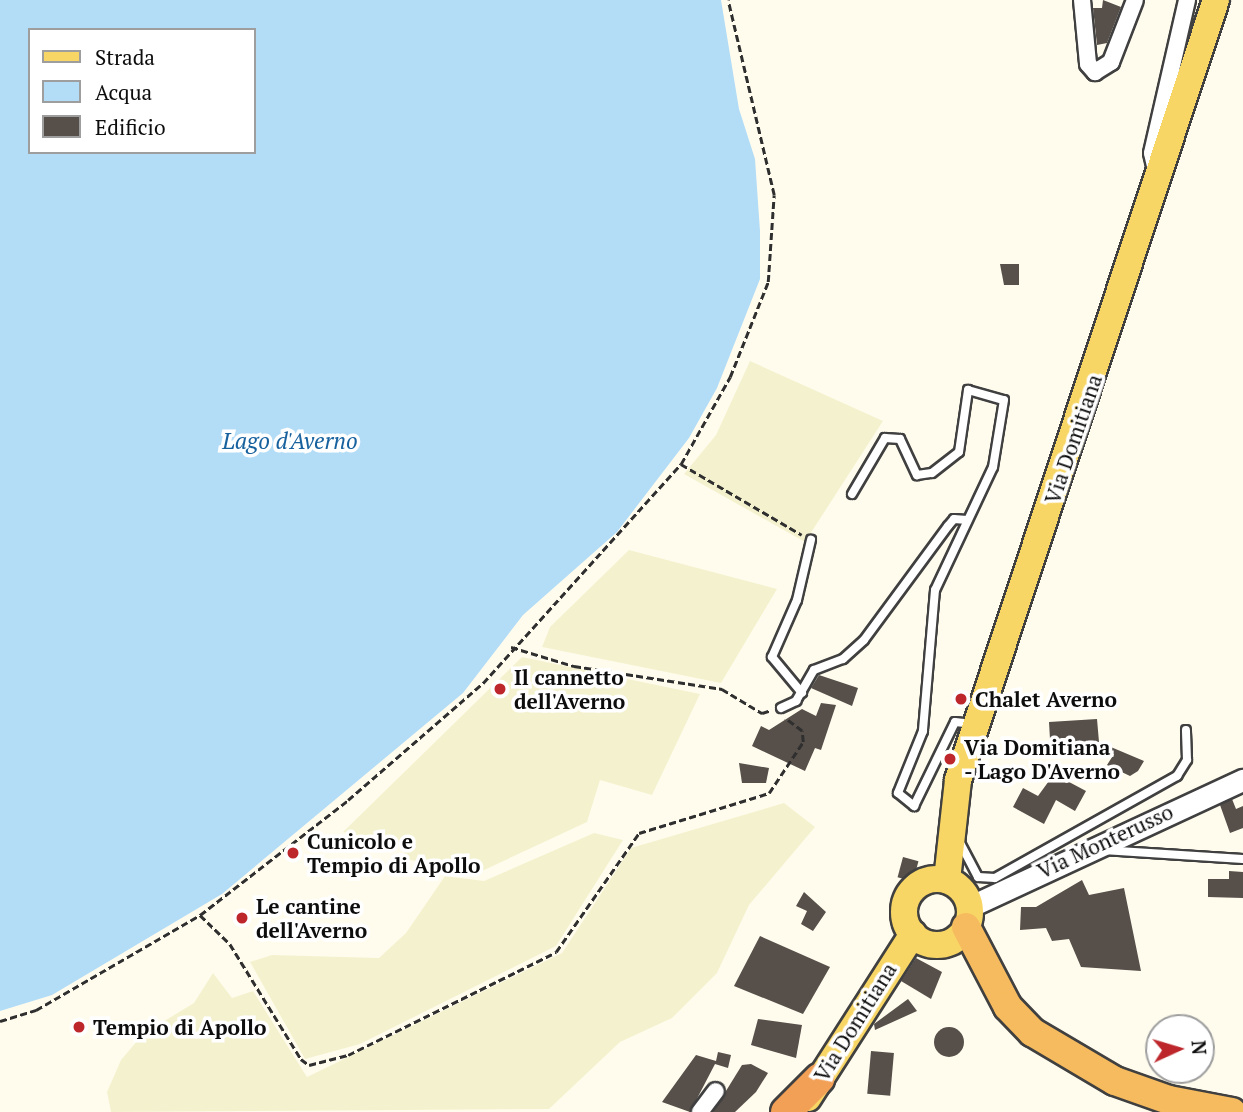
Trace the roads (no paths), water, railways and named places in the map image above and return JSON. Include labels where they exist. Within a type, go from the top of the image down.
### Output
[{"type":"highway","points":[[968,917],[1008,1007],[1032,1032],[1115,1081],[1169,1100],[1232,1112]]},
{"type":"highway","points":[[786,1112],[819,1079]]},
{"type":"main road","name":"Via Domitiana","points":[[947,880],[958,780],[1158,186],[1216,0]]},
{"type":"main road","points":[[930,880],[947,880],[962,890],[968,917],[937,945],[913,934],[905,919],[909,894],[930,880]]},
{"type":"main road","name":"Via Domitiana","points":[[801,1112],[819,1079],[913,934]]},
{"type":"street","points":[[1082,0],[1088,64],[1095,72],[1111,62],[1135,0]]},
{"type":"street","points":[[1158,186],[1152,153],[1187,0]]},
{"type":"street","name":"Via Monterusso","points":[[968,917],[1091,847],[1243,780]]},
{"type":"street","points":[[700,1112],[716,1091]]},
{"type":"lane","points":[[852,494],[885,438],[900,439],[917,475],[932,473],[959,452],[965,396],[975,387],[998,394],[1007,408],[993,467],[935,590],[923,731],[898,793],[914,806],[956,722],[976,725]]},
{"type":"lane","points":[[781,708],[803,693],[814,670],[843,659],[864,640],[954,519],[967,520]]},
{"type":"lane","points":[[803,693],[772,657],[797,600],[811,540]]},
{"type":"lane","points":[[952,838],[968,850],[978,877],[995,878],[1177,776],[1187,760],[1186,730]]},
{"type":"lane","points":[[1091,847],[1129,856],[1243,859]]},
{"type":"water","name":"Lago d'Averno","points":[[0,0],[721,0],[739,109],[755,159],[760,279],[717,388],[689,438],[617,532],[523,615],[463,693],[222,894],[52,995],[0,1011]]},
{"type":"place","name":"Il cannetto dell'Averno","points":[[500,689]]},
{"type":"place","name":"Chalet Averno","points":[[961,699]]},
{"type":"place","name":"Via Domitiana - Lago D'Averno","points":[[950,759]]},
{"type":"place","name":"Cunicolo e Tempio di Apollo","points":[[293,853]]},
{"type":"place","name":"Le cantine dell'Averno","points":[[242,918]]},
{"type":"place","name":"Tempio di Apollo","points":[[79,1027]]}]
